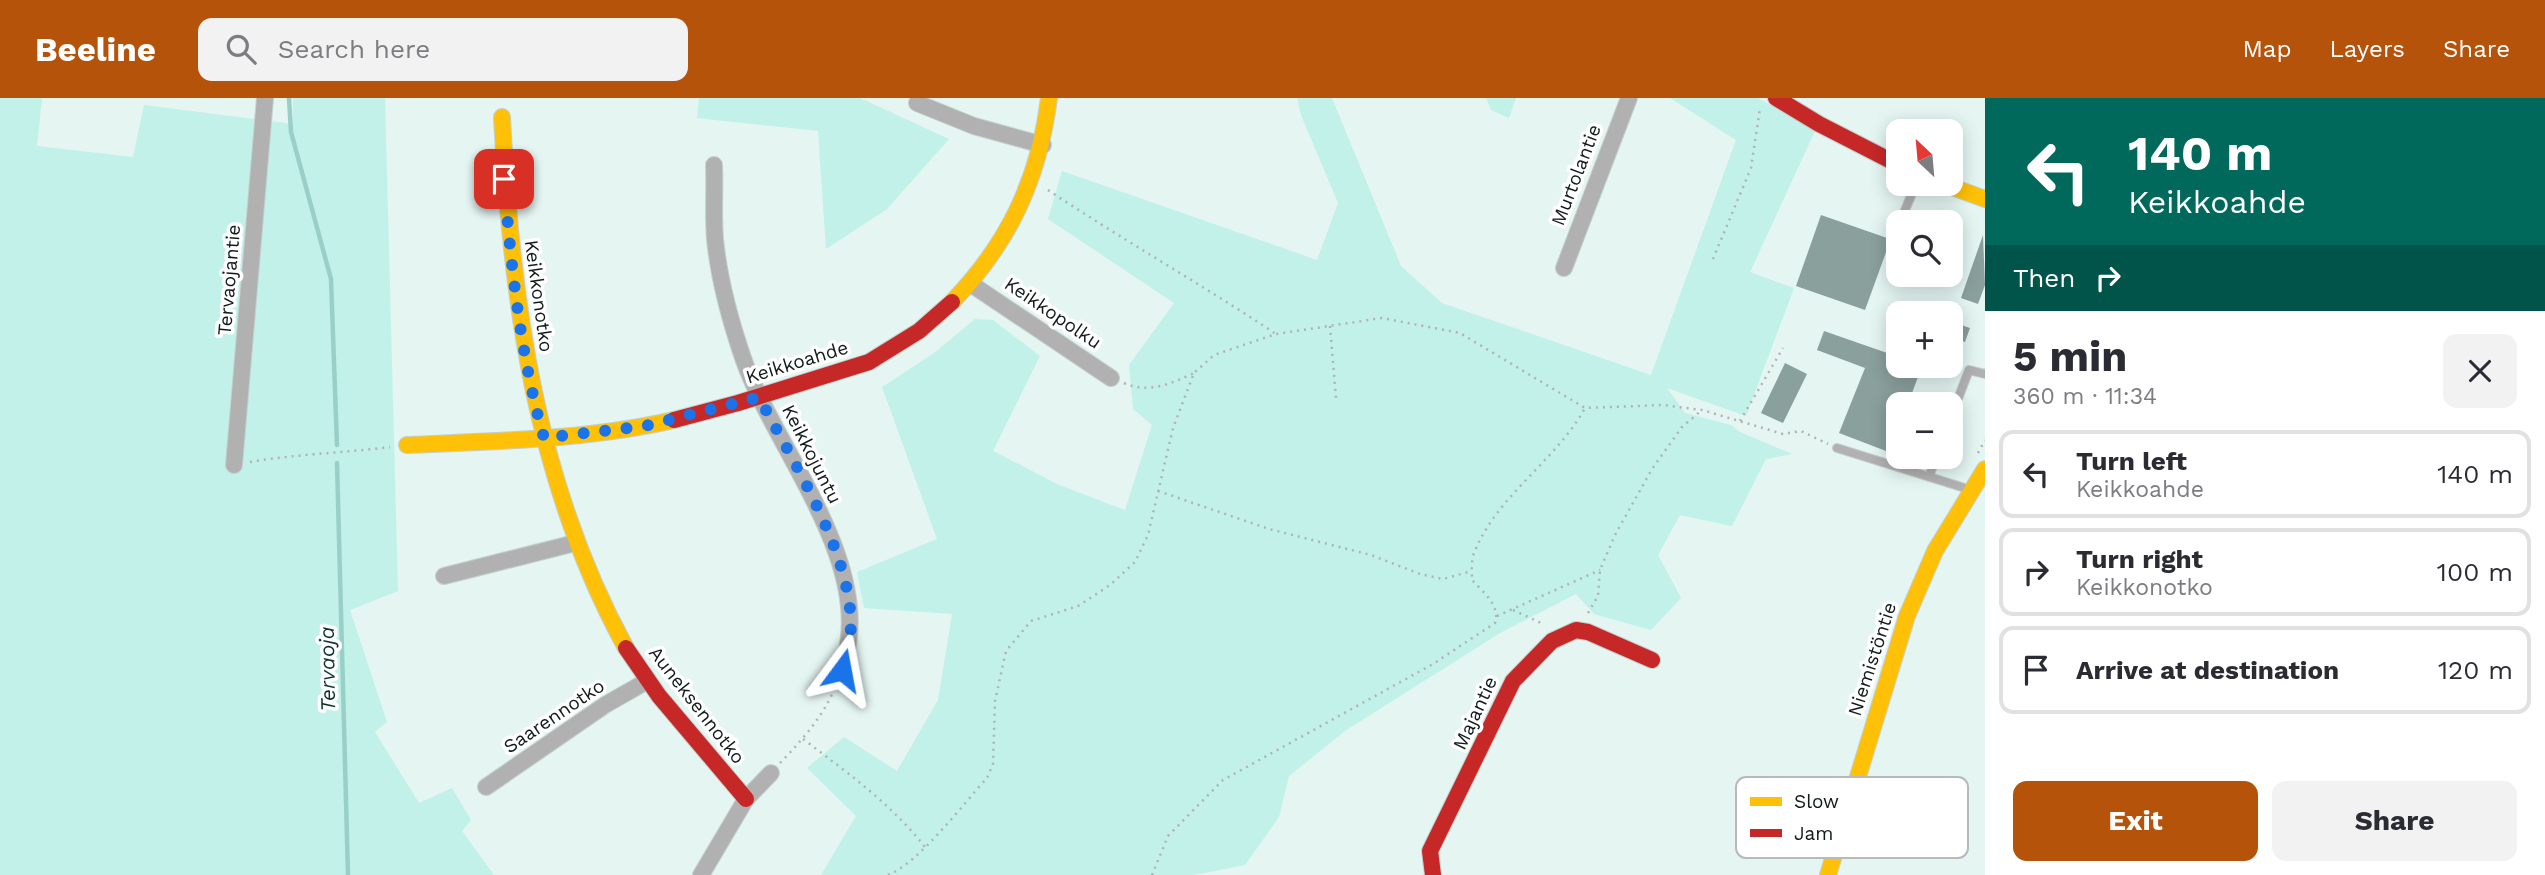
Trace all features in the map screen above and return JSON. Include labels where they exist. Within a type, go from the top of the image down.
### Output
[{"type":"street","name":"Tervaojantie","points":[[234,465],[265,98]]},
{"type":"street","name":"Keikkoahde","points":[[407,445],[544,438],[645,426],[759,397],[851,369],[891,351],[932,320],[971,284],[1008,228],[1031,179],[1042,145],[1049,98]]},
{"type":"street","name":"Murtolantie","points":[[1564,268],[1629,98]]},
{"type":"street","points":[[1776,98],[1819,124],[1886,158]]},
{"type":"street","points":[[917,103],[974,126],[1042,145]]},
{"type":"street","name":"Keikkonotko","points":[[502,117],[510,248],[533,399],[544,438]]},
{"type":"street","name":"Keikkojuntu","points":[[715,165],[715,239],[725,299],[759,397],[828,531],[839,562],[846,586],[850,617],[850,639],[846,654]]},
{"type":"street","points":[[1964,191],[1985,199]]},
{"type":"street","name":"Keikkopolku","points":[[971,284],[1111,378]]},
{"type":"street","name":"Auneksennotko","points":[[544,438],[547,456],[575,543],[613,625],[647,681],[746,799]]},
{"type":"street","name":"Niemistöntie","points":[[1857,777],[1896,644],[1922,578],[1948,525],[1985,469]]},
{"type":"street","points":[[444,576],[575,543]]},
{"type":"street","points":[[1576,630],[1588,632],[1652,660]]},
{"type":"street","name":"Majantie","points":[[1433,875],[1430,851],[1468,778],[1513,681],[1552,641],[1576,630]]},
{"type":"street","name":"Saarennotko","points":[[486,787],[605,705],[647,681]]},
{"type":"street","name":"Auneksennotko","points":[[701,875],[746,799],[771,772]]},
{"type":"street","name":"Niemistöntie","points":[[1828,875],[1833,858]]},
{"type":"lane","points":[[1961,392],[1969,370],[1985,374]]},
{"type":"lane","points":[[1837,448],[1971,490]]},
{"type":"lane","points":[[1929,477],[1932,469]]},
{"type":"path","points":[[1713,260],[1751,168],[1761,98]]},
{"type":"path","points":[[1031,179],[1123,240],[1208,289],[1276,334]]},
{"type":"path","points":[[1111,378],[1137,389],[1162,387],[1194,373],[1213,355],[1276,334],[1382,318],[1460,333],[1585,408],[1663,405],[1702,410],[1783,434],[1801,431],[1837,448]]},
{"type":"path","points":[[1330,326],[1336,398]]},
{"type":"path","points":[[1740,421],[1783,348]]},
{"type":"path","points":[[888,875],[925,847],[986,778],[993,764],[995,701],[1006,651],[1031,621],[1078,606],[1110,585],[1135,562],[1147,535],[1173,428],[1194,373]]},
{"type":"path","points":[[1152,875],[1168,836],[1223,780],[1433,664],[1495,623],[1496,609],[1472,579],[1473,555],[1490,523],[1574,427],[1585,408]]},
{"type":"path","points":[[1576,630],[1598,596],[1600,570],[1615,535],[1652,469],[1682,427],[1702,410]]},
{"type":"path","points":[[234,465],[279,457],[323,455],[407,445]]},
{"type":"path","points":[[1158,491],[1269,529],[1371,555],[1420,574],[1443,579],[1472,571]]},
{"type":"path","points":[[1497,616],[1600,570]]},
{"type":"path","points":[[1512,610],[1539,622],[1552,641]]},
{"type":"path","points":[[771,772],[803,739],[822,714],[837,686],[846,654]]},
{"type":"path","points":[[803,739],[881,799],[902,818],[925,847]]},
{"type":"green space","points":[[0,98],[42,98],[37,146],[133,157],[144,105],[293,124],[293,98],[385,98],[398,591],[350,610],[387,722],[375,732],[419,803],[452,788],[471,820],[462,831],[494,875],[0,875]]},
{"type":"green space","points":[[699,98],[860,98],[949,139],[887,209],[826,249],[818,131],[697,118]]},
{"type":"green space","points":[[1297,98],[1332,98],[1401,266],[1442,303],[1651,375],[1736,140],[1670,98],[1758,98],[1815,131],[1750,272],[1794,288],[1746,416],[1667,388],[1685,413],[1731,425],[1740,432],[1792,454],[1766,459],[1732,526],[1680,515],[1658,555],[1681,598],[1651,630],[1594,614],[1576,594],[1500,633],[1345,731],[1289,776],[1279,817],[1245,865],[1194,875],[821,875],[856,816],[807,768],[844,737],[897,771],[938,700],[952,614],[864,608],[857,572],[937,539],[882,387],[934,353],[975,319],[993,320],[1040,356],[993,451],[1059,485],[1125,510],[1152,425],[1133,409],[1129,365],[1174,303],[1048,219],[1062,171],[1317,260],[1338,203],[1301,115]]},
{"type":"green space","points":[[1486,98],[1516,98],[1509,118],[1491,110]]},
{"type":"building","points":[[1821,215],[1886,238],[1886,252],[1865,310],[1796,286]]},
{"type":"building","points":[[1983,235],[1985,285],[1978,304],[1961,298]]},
{"type":"building","points":[[1963,326],[1970,328],[1963,341]]},
{"type":"building","points":[[1824,331],[1886,353],[1886,378],[1918,378],[1912,392],[1886,392],[1886,451],[1839,433],[1865,368],[1817,350]]},
{"type":"building","points":[[1785,363],[1807,374],[1783,423],[1761,413]]},
{"type":"waterway","name":"Tervaoja","points":[[289,98],[291,132],[331,279],[337,445]]},
{"type":"waterway","name":"Tervaoja","points":[[337,463],[348,875]]},
{"type":"traffic: slow","points":[[952,302],[990,257],[1018,208],[1038,156],[1049,98]]},
{"type":"traffic: slow","points":[[502,117],[513,255],[521,323],[534,390],[570,522],[595,586],[626,648]]},
{"type":"traffic: slow","points":[[1964,191],[1985,199]]},
{"type":"traffic: slow","points":[[407,445],[574,436],[674,420]]},
{"type":"traffic: slow","points":[[1858,777],[1907,616],[1935,551],[1985,469]]},
{"type":"traffic: slow","points":[[1828,875],[1833,858]]},
{"type":"traffic: jam","points":[[1776,98],[1819,124],[1886,158]]},
{"type":"traffic: jam","points":[[674,420],[869,362],[919,331],[952,302]]},
{"type":"traffic: jam","points":[[1433,875],[1430,851],[1513,681],[1552,641],[1576,630],[1588,632],[1652,660]]},
{"type":"traffic: jam","points":[[626,648],[659,696],[746,799]]},
{"type":"route","points":[[504,179],[510,248],[533,399],[544,438],[645,426],[759,397],[828,531],[839,562],[846,586],[850,617],[850,639],[842,670]]}]
